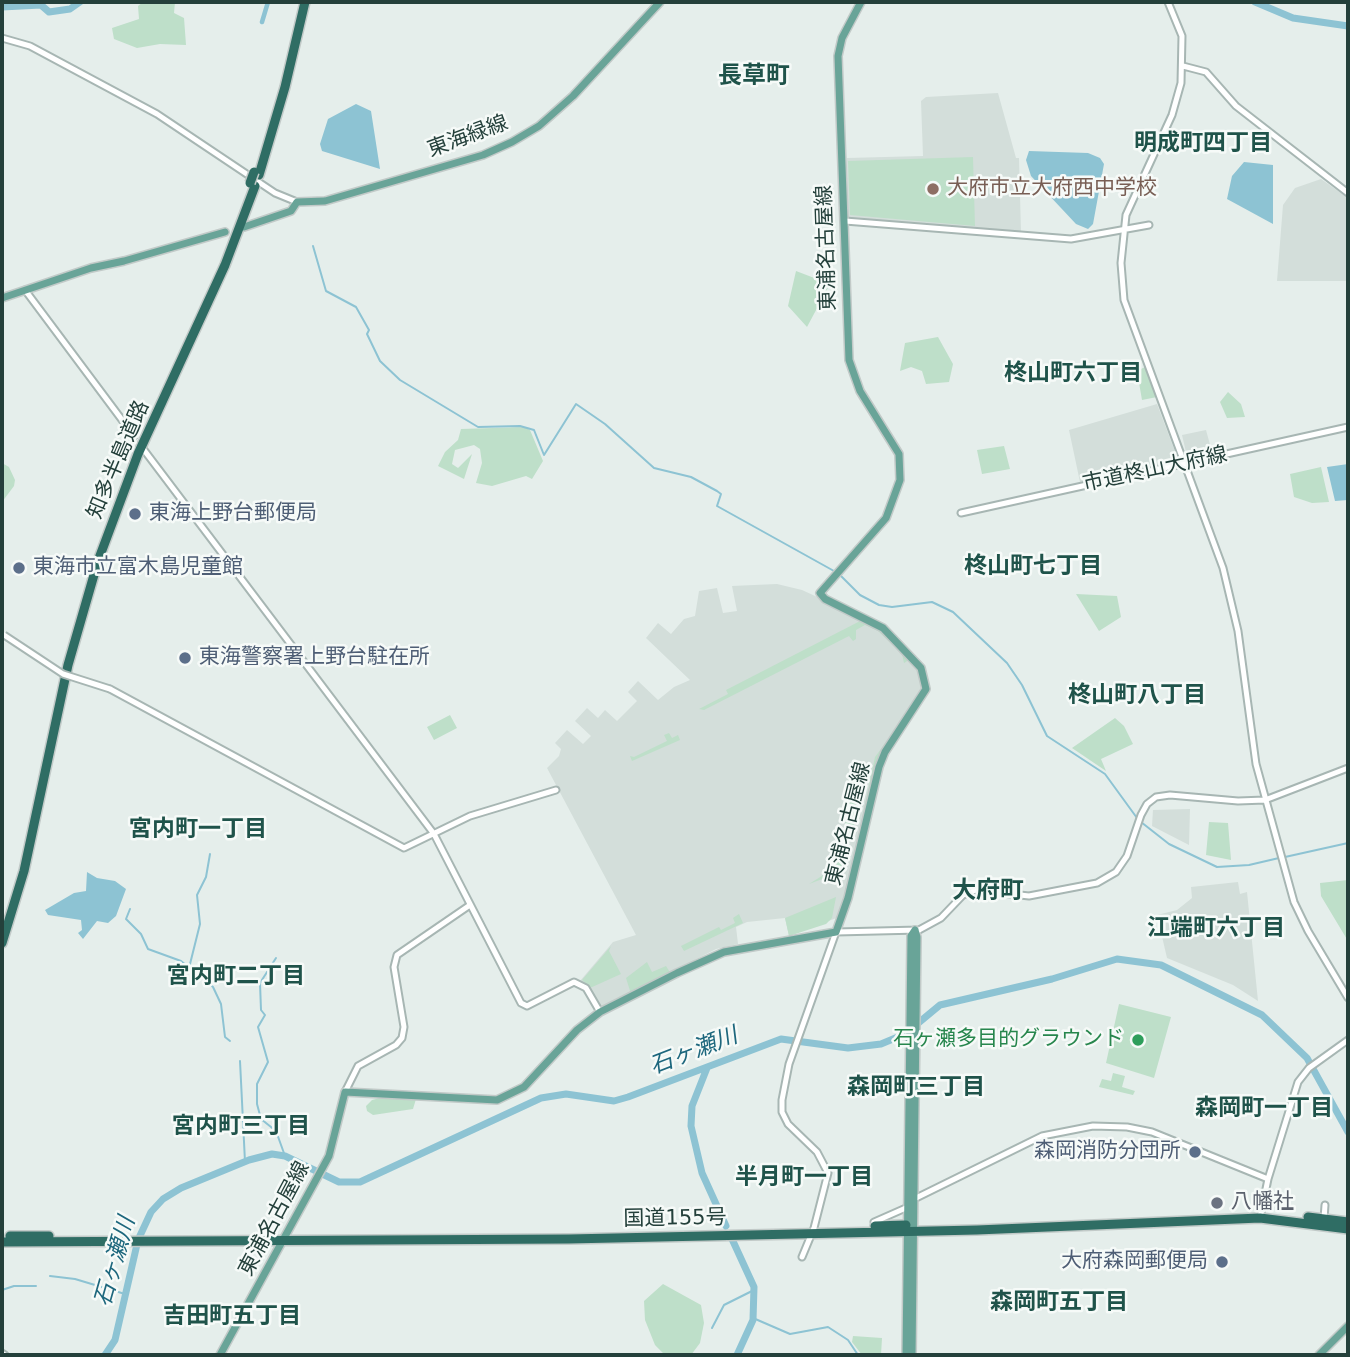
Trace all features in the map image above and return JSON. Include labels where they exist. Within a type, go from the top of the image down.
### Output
[{"type":"highway","name":"知多半島道路","points":[[2,943],[24,871],[65,677],[98,561],[138,454],[221,275],[253,185],[300,2]]},
{"type":"highway","name":"知多半島道路","points":[[256,174],[285,87],[306,2]]},
{"type":"highway","name":"知多半島道路","points":[[2,925],[17,875],[57,684],[92,559],[133,453],[253,185]]},
{"type":"highway","name":"国道155号","points":[[1261,1215],[1348,1229]]},
{"type":"highway","name":"国道155号","points":[[2,1236],[147,1239],[813,1231],[1261,1215],[1348,1222]]},
{"type":"highway","name":"国道155号","points":[[2,1242],[133,1239]]},
{"type":"main road","name":"東海緑線","points":[[244,227],[290,212],[296,202],[325,201],[483,155],[512,142],[539,126],[573,96],[660,2]]},
{"type":"main road","name":"東浦名古屋線","points":[[836,932],[848,898],[879,767],[885,752],[926,689],[921,668],[883,628],[820,596],[820,590],[891,512],[901,466],[896,447],[860,391],[849,366],[838,56],[842,38],[861,2]]},
{"type":"main road","points":[[2,298],[91,268],[225,232]]},
{"type":"main road","points":[[912,1355],[911,1228],[908,1207],[913,1015],[911,936],[915,930]]},
{"type":"main road","points":[[345,1091],[497,1100],[516,1092],[530,1081],[577,1030],[600,1012],[724,953],[836,932]]},
{"type":"main road","points":[[906,1355],[914,1199],[912,1035]]},
{"type":"main road","name":"東浦名古屋線","points":[[220,1355],[323,1168],[334,1141],[345,1091]]},
{"type":"main road","points":[[1319,1355],[1336,1342],[1348,1326]]},
{"type":"street","points":[[1168,2],[1182,36],[1183,66],[1175,106],[1130,203],[1123,231],[1121,263],[1125,300],[1223,568],[1235,611],[1256,764],[1282,861],[1300,916],[1348,998]]},
{"type":"street","points":[[2,37],[30,46],[157,114],[275,193],[296,202]]},
{"type":"street","points":[[1183,66],[1206,72],[1236,106],[1348,193]]},
{"type":"street","points":[[845,221],[1071,239],[1149,225]]},
{"type":"street","points":[[25,290],[134,436]]},
{"type":"street","name":"市道柊山大府線","points":[[961,513],[1348,427]]},
{"type":"street","points":[[145,450],[434,834],[520,1003],[527,1006],[574,982],[586,988],[600,1012]]},
{"type":"street","points":[[3,634],[63,674],[110,689],[404,848],[470,816],[556,790]]},
{"type":"street","points":[[802,1257],[813,1231],[828,1173],[817,1152],[792,1130],[782,1112],[786,1074],[836,932],[915,930],[931,925],[970,892],[984,889],[1039,895],[1108,878],[1127,856],[1147,804],[1162,795],[1265,800],[1348,768]]},
{"type":"street","points":[[345,1091],[358,1066],[396,1045],[402,1038],[404,1027],[394,963],[397,955],[470,905]]},
{"type":"street","points":[[1261,1215],[1268,1179],[1294,1093],[1306,1071],[1348,1040]]},
{"type":"street","points":[[914,1199],[1042,1136],[1093,1126],[1127,1127],[1152,1132],[1268,1179]]},
{"type":"street","points":[[1324,1219],[1325,1205]]},
{"type":"street","points":[[874,1222],[908,1207]]},
{"type":"shaded area","name":"大府市立大府西中学校","points":[[998,93],[1016,158],[1019,158],[1021,233],[848,218],[847,158],[923,156],[921,101],[926,97]]},
{"type":"shaded area","points":[[1321,179],[1348,198],[1348,281],[1277,281],[1283,205],[1295,188]]},
{"type":"shaded area","points":[[1157,404],[1176,454],[1172,461],[1080,482],[1069,430]]},
{"type":"shaded area","points":[[1206,430],[1212,452],[1193,456],[1186,452],[1182,435]]},
{"type":"shaded area","points":[[777,584],[802,590],[874,623],[918,668],[923,687],[891,738],[859,830],[846,898],[839,917],[789,936],[785,918],[747,922],[736,927],[738,944],[716,949],[602,1008],[580,981],[613,942],[636,935],[547,768],[559,756],[561,749],[555,743],[567,730],[583,744],[591,736],[575,721],[587,708],[598,718],[605,710],[617,721],[637,701],[628,692],[638,681],[658,700],[674,687],[690,680],[646,638],[658,623],[671,634],[684,619],[695,616],[699,591],[717,588],[723,613],[737,611],[732,586]]},
{"type":"shaded area","points":[[1190,809],[1189,845],[1152,826],[1153,810]]},
{"type":"shaded area","points":[[1238,882],[1240,894],[1247,892],[1258,1001],[1233,985],[1167,958],[1157,915],[1177,910],[1192,898],[1191,887]]},
{"type":"green space","points":[[143,2],[175,2],[174,13],[184,18],[186,45],[160,44],[137,48],[114,39],[112,28],[139,19],[138,6]]},
{"type":"green space","points":[[973,157],[975,226],[850,215],[848,161]]},
{"type":"green space","points":[[796,271],[830,284],[807,327],[788,306]]},
{"type":"green space","points":[[938,337],[953,364],[949,382],[926,384],[922,371],[911,367],[900,371],[905,343]]},
{"type":"green space","points":[[1145,367],[1157,397],[1142,400],[1137,371]]},
{"type":"green space","points":[[1228,392],[1241,404],[1245,417],[1227,418],[1220,402]]},
{"type":"green space","points":[[524,427],[530,430],[543,461],[532,479],[526,476],[492,486],[476,483],[482,463],[480,449],[474,445],[455,450],[452,464],[458,468],[472,454],[464,479],[438,466],[445,452],[458,440],[461,429]]},
{"type":"green space","points":[[1004,446],[1010,469],[982,474],[977,450]]},
{"type":"green space","points":[[2,463],[9,467],[15,480],[14,486],[2,502]]},
{"type":"green space","points":[[1321,467],[1329,502],[1312,503],[1294,497],[1290,474]]},
{"type":"green space","points":[[1076,594],[1117,596],[1121,617],[1099,631]]},
{"type":"green space","points":[[864,619],[879,628],[909,660],[904,663],[902,654],[878,631],[865,625],[856,630],[856,639],[853,641],[849,636],[704,710],[699,709],[728,694],[726,690]]},
{"type":"green space","points":[[450,715],[457,728],[434,740],[427,727]]},
{"type":"green space","points":[[1115,718],[1124,726],[1133,744],[1101,759],[1106,771],[1072,748]]},
{"type":"green space","points":[[669,733],[672,738],[678,735],[680,740],[632,761],[630,756],[634,757],[667,741],[664,735]]},
{"type":"green space","points":[[892,734],[895,734],[879,763],[860,830],[853,869],[838,916],[848,884],[875,757]]},
{"type":"green space","points":[[845,772],[860,800],[840,882],[825,878],[809,884],[833,869],[848,842],[843,806],[856,799]]},
{"type":"green space","points":[[1209,822],[1228,823],[1231,860],[1206,855]]},
{"type":"green space","points":[[1348,880],[1348,941],[1321,896],[1320,883]]},
{"type":"green space","points":[[836,897],[832,918],[826,924],[789,936],[785,918]]},
{"type":"green space","points":[[739,914],[743,923],[684,951],[681,946],[719,927],[721,930],[735,923],[733,918]]},
{"type":"green space","points":[[611,946],[609,951],[621,974],[590,988],[582,980]]},
{"type":"green space","points":[[647,962],[652,972],[666,966],[671,974],[631,994],[626,978]]},
{"type":"green space","name":"石ヶ瀬多目的グラウンド","points":[[1119,1004],[1171,1017],[1154,1078],[1106,1063]]},
{"type":"green space","points":[[1113,1073],[1125,1076],[1122,1087],[1135,1091],[1133,1095],[1099,1087],[1102,1079],[1111,1081]]},
{"type":"green space","points":[[392,1095],[411,1095],[416,1099],[413,1109],[373,1115],[367,1111],[366,1106],[372,1100]]},
{"type":"green space","points":[[663,1284],[701,1305],[704,1323],[700,1343],[691,1355],[665,1355],[655,1345],[645,1320],[644,1301]]},
{"type":"green space","points":[[853,1336],[882,1338],[881,1355],[862,1355],[852,1342]]},
{"type":"water","points":[[356,104],[371,111],[380,169],[322,151],[320,144],[328,119]]},
{"type":"water","points":[[1029,151],[1088,153],[1100,158],[1104,164],[1093,224],[1088,229],[1076,224],[1031,176],[1026,160]]},
{"type":"water","points":[[1244,162],[1273,165],[1273,224],[1227,199],[1232,176]]},
{"type":"water","points":[[1348,464],[1348,500],[1335,501],[1327,467]]},
{"type":"water","points":[[87,872],[97,878],[115,881],[126,889],[116,916],[108,923],[97,921],[83,939],[78,933],[82,930],[81,920],[48,915],[45,910],[74,893],[86,891]]},
{"type":"waterway","points":[[2,7],[41,5],[49,12],[70,9],[80,2]]},
{"type":"waterway","points":[[262,22],[268,2]]},
{"type":"waterway","points":[[1255,2],[1293,18],[1348,26]]},
{"type":"waterway","points":[[313,246],[326,291],[356,307],[369,330],[367,334],[380,361],[400,380],[478,427],[520,426],[534,430],[544,455],[576,404],[605,424],[654,468],[691,477],[717,491],[721,494],[717,506],[834,571]]},
{"type":"waterway","points":[[839,574],[860,595],[879,605],[892,607],[932,602],[953,612],[1007,663],[1022,685],[1047,736],[1105,774],[1137,818]]},
{"type":"waterway","points":[[1141,822],[1169,844],[1217,867],[1249,865],[1279,858]]},
{"type":"waterway","points":[[1285,857],[1348,843]]},
{"type":"waterway","points":[[190,964],[200,924],[197,895],[206,877],[210,854]]},
{"type":"waterway","points":[[130,909],[126,919],[141,934],[148,949],[181,961],[213,987],[221,1004],[225,1037],[230,1041]]},
{"type":"waterway","points":[[276,958],[260,983],[261,1010],[265,1015],[258,1027],[268,1062],[257,1084],[257,1104],[261,1119],[276,1131],[285,1156]]},
{"type":"waterway","name":"石ヶ瀬川","points":[[105,1355],[115,1340],[138,1240],[151,1212],[163,1199],[181,1188],[249,1160],[272,1154],[285,1156],[339,1182],[360,1182],[541,1098],[566,1094],[614,1101],[781,1039],[848,1048],[881,1044],[905,1034],[940,1005],[1052,979],[1117,959],[1161,965],[1262,1015],[1307,1058],[1348,1132]]},
{"type":"waterway","points":[[240,1061],[245,1162]]},
{"type":"waterway","points":[[707,1068],[692,1106],[691,1126],[702,1173],[726,1226]]},
{"type":"waterway","points":[[732,1239],[754,1287],[753,1320],[737,1355]]},
{"type":"waterway","points":[[50,1276],[75,1279],[125,1294]]},
{"type":"waterway","points":[[2,1290],[14,1286],[36,1286]]},
{"type":"waterway","points":[[712,1328],[724,1305],[754,1290]]},
{"type":"waterway","points":[[753,1318],[790,1334],[828,1327],[848,1340],[858,1355]]},
{"type":"place","name":"大府市立大府西中学校","points":[[933,189]]},
{"type":"place","name":"東海上野台郵便局","points":[[135,514]]},
{"type":"place","name":"東海市立富木島児童館","points":[[19,568]]},
{"type":"place","name":"東海警察署上野台駐在所","points":[[185,658]]},
{"type":"place","name":"石ヶ瀬多目的グラウンド","points":[[1138,1040]]},
{"type":"place","name":"森岡消防分団所","points":[[1195,1152]]},
{"type":"place","name":"八幡社","points":[[1217,1203]]},
{"type":"place","name":"大府森岡郵便局","points":[[1222,1262]]},
{"type":"district","name":"長草町","points":[[754,77]]},
{"type":"district","name":"明成町四丁目","points":[[1203,144]]},
{"type":"district","name":"柊山町六丁目","points":[[1073,374]]},
{"type":"district","name":"柊山町七丁目","points":[[1033,567]]},
{"type":"district","name":"柊山町八丁目","points":[[1137,696]]},
{"type":"district","name":"宮内町一丁目","points":[[198,830]]},
{"type":"district","name":"大府町","points":[[988,892]]},
{"type":"district","name":"江端町六丁目","points":[[1216,929]]},
{"type":"district","name":"宮内町二丁目","points":[[236,977]]},
{"type":"district","name":"森岡町三丁目","points":[[916,1088]]},
{"type":"district","name":"森岡町一丁目","points":[[1264,1109]]},
{"type":"district","name":"宮内町三丁目","points":[[241,1127]]},
{"type":"district","name":"半月町一丁目","points":[[804,1178]]},
{"type":"district","name":"森岡町五丁目","points":[[1059,1303]]},
{"type":"district","name":"吉田町五丁目","points":[[232,1317]]}]
